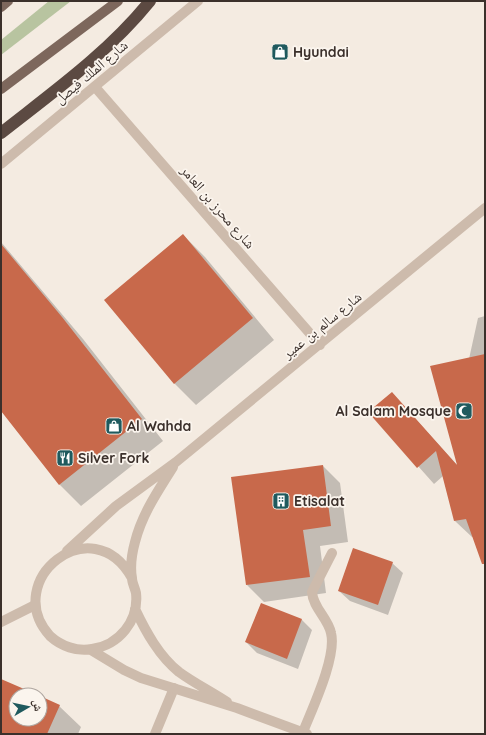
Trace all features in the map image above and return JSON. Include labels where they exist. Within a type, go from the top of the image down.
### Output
[{"type":"highway","points":[[1,133],[99,54],[132,23],[150,1]]},
{"type":"main road","points":[[1,6],[8,1]]},
{"type":"main road","points":[[1,89],[118,1]]},
{"type":"street","name":"شارع الملك فيصل","points":[[1,164],[198,1]]},
{"type":"street","name":"شارع محرز بن العامر","points":[[95,87],[320,345]]},
{"type":"street","name":"شارع سالم بن عمير","points":[[67,551],[116,506],[176,462],[485,208]]},
{"type":"street","name":"شارع سالم بن عمير","points":[[132,578],[132,561],[138,528],[145,512],[176,462]]},
{"type":"street","points":[[89,548],[104,552],[119,560],[132,578],[136,593],[135,609],[131,621],[115,641],[104,647],[91,650],[78,650],[65,646],[54,639],[44,629],[38,617],[35,605],[35,591],[39,578],[51,562],[67,551],[89,548]]},
{"type":"street","points":[[91,650],[124,670],[237,708],[305,733],[332,649],[331,631],[315,604],[312,592],[332,553]]},
{"type":"street","points":[[1,622],[35,605]]},
{"type":"street","points":[[135,609],[147,632],[165,659],[179,672],[237,708]]},
{"type":"street","points":[[154,734],[174,688]]},
{"type":"green space","points":[[49,1],[71,1],[1,55],[1,40]]},
{"type":"building","points":[[183,234],[253,318],[174,384],[104,300]]},
{"type":"building","points":[[1,244],[62,317],[142,419],[59,485],[1,411]]},
{"type":"building","name":"Al Salam Mosque","points":[[485,354],[485,564],[482,564],[466,519],[454,521],[436,451],[417,468],[368,412],[392,392],[457,465],[430,366]]},
{"type":"building","name":"Etisalat","points":[[323,465],[331,526],[303,530],[310,577],[246,585],[231,477]]},
{"type":"building","points":[[353,548],[393,562],[378,605],[338,591]]},
{"type":"building","points":[[261,603],[302,619],[287,659],[245,642]]},
{"type":"building","points":[[1,679],[20,687],[8,687],[8,727],[48,727],[48,700],[60,705],[47,734],[1,734]]},
{"type":"place","name":"Hyundai","points":[[280,52]]},
{"type":"place","name":"Al Salam Mosque","points":[[464,411]]},
{"type":"place","name":"Al Wahda","points":[[114,426]]},
{"type":"place","name":"Silver Fork","points":[[65,458]]},
{"type":"place","name":"Etisalat","points":[[281,501]]}]
